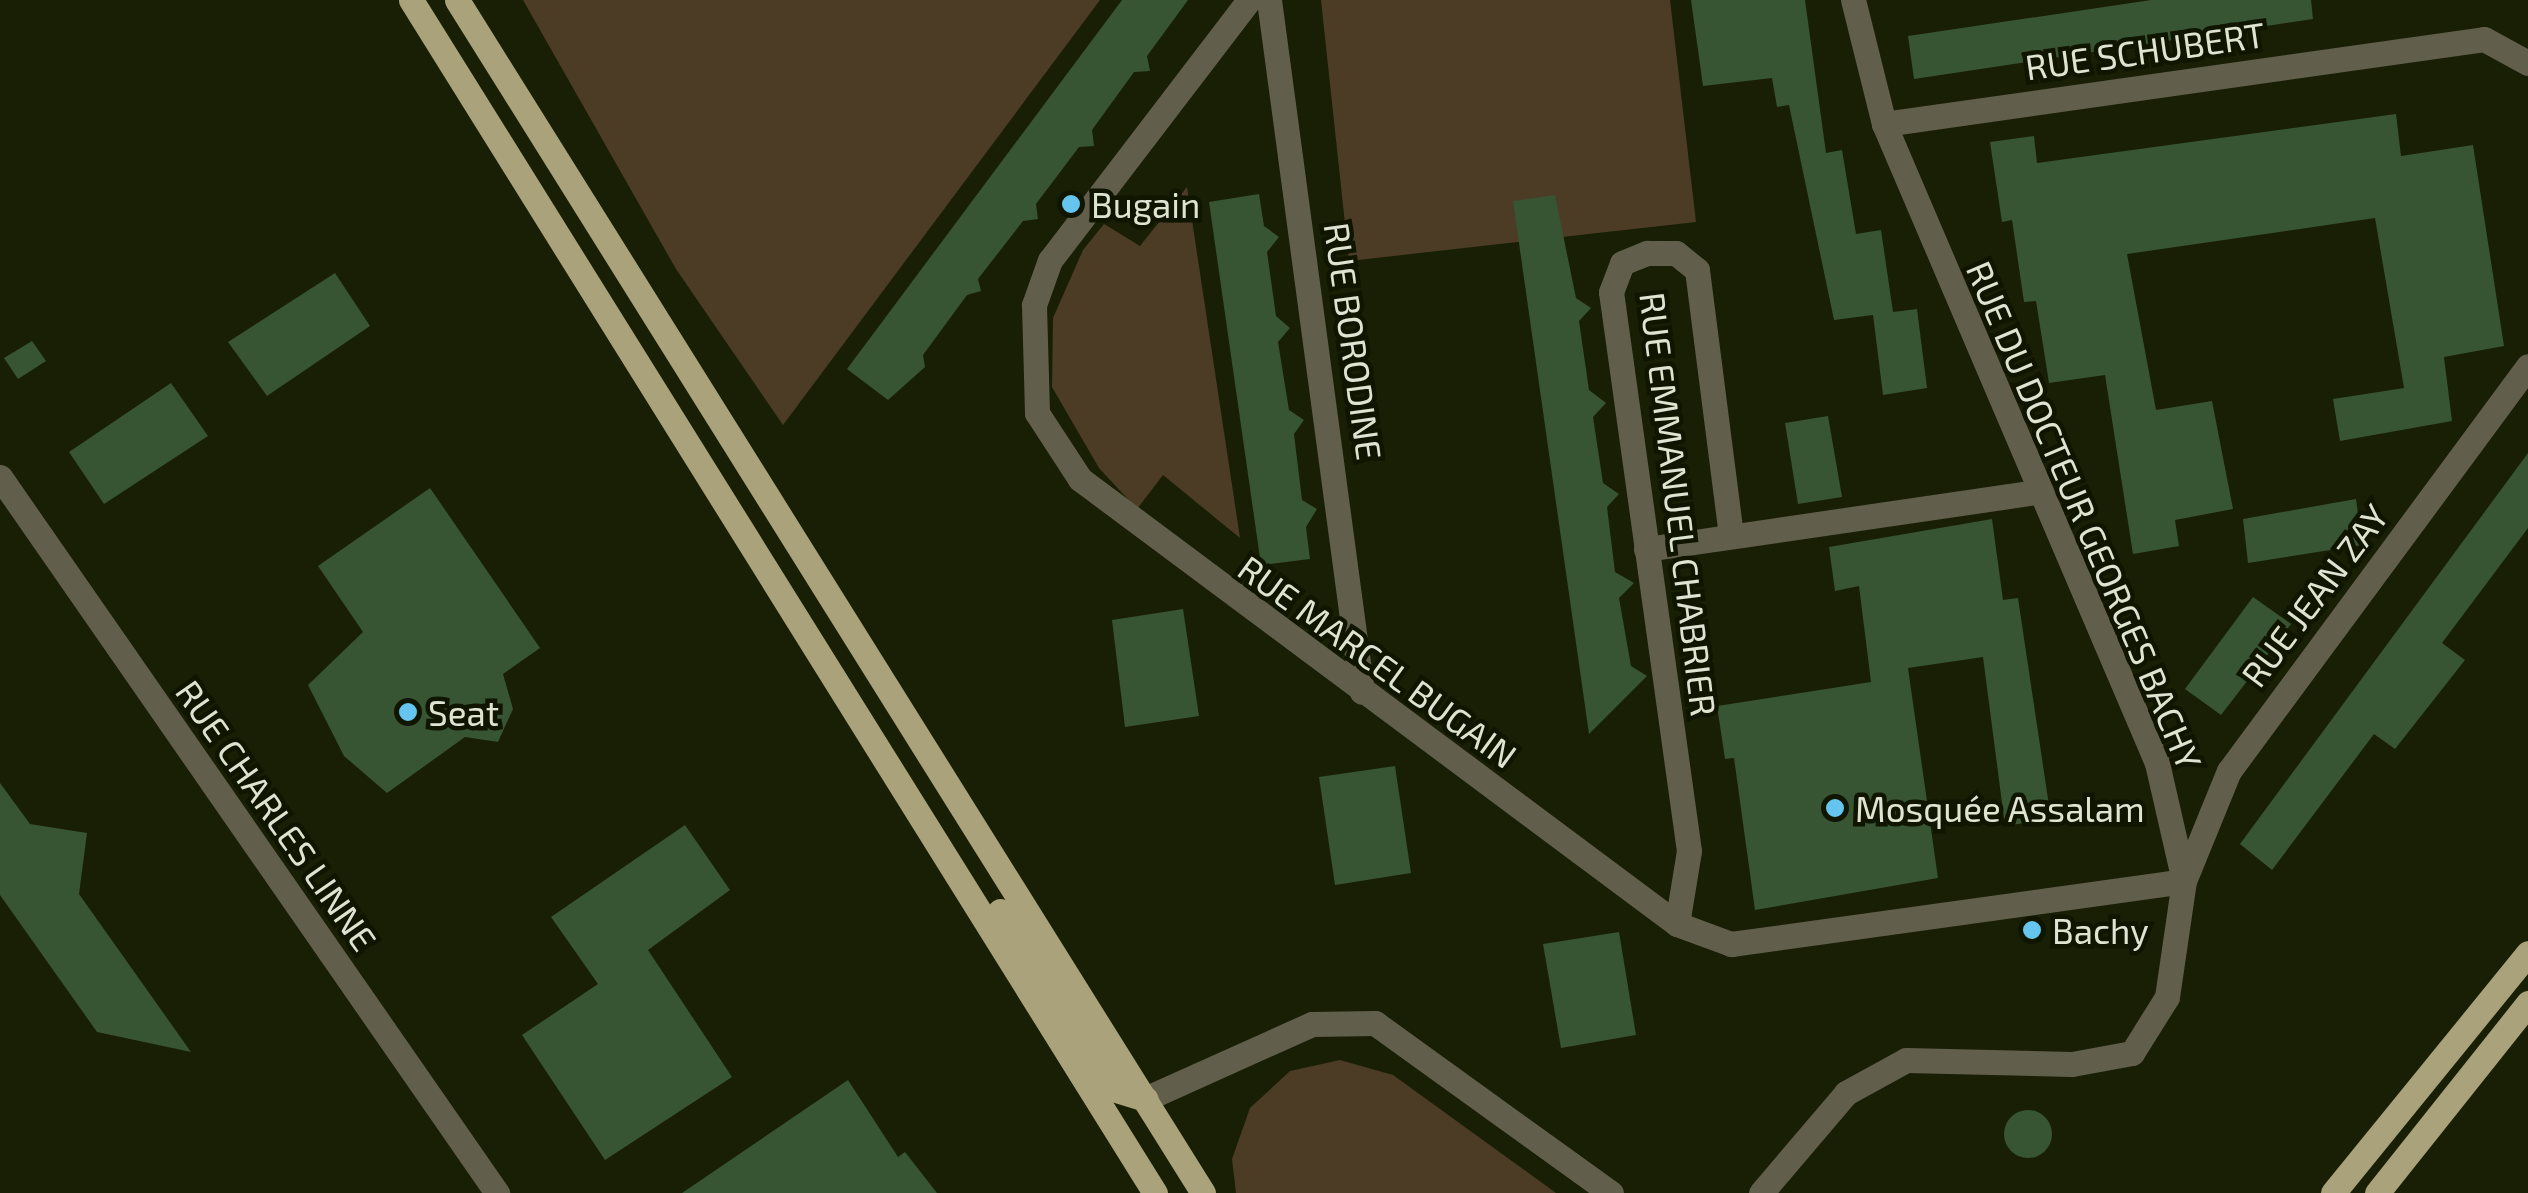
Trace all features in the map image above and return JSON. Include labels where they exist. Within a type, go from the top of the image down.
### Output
[{"type":"main road","points":[[411,0],[1155,1193]]},
{"type":"main road","points":[[456,0],[1202,1193]]},
{"type":"main road","points":[[836,682],[868,703],[1113,1090],[1145,1100]]},
{"type":"main road","points":[[2334,1193],[2528,953]]},
{"type":"main road","points":[[2377,1193],[2528,1003]]},
{"type":"street","name":"RUE MARCEL BUGAIN","points":[[1248,0],[1050,260],[1034,304],[1031,382],[1056,451],[1080,479],[1677,924],[1731,944],[2184,881]]},
{"type":"street","name":"RUE BORODINE","points":[[1269,0],[1362,692]]},
{"type":"street","name":"RUE DU DOCTEUR GEORGES BACHY","points":[[1762,1193],[1846,1093],[1906,1060],[2072,1064],[2132,1054],[2167,997],[2184,881],[2157,762],[2036,492],[1884,124],[1853,0]]},
{"type":"street","name":"RUE SCHUBERT","points":[[1884,124],[2484,39],[2528,63]]},
{"type":"street","name":"RUE EMMANUEL CHABRIER","points":[[1677,924],[1688,851],[1611,292],[1622,263],[1647,252],[1676,253],[1696,270],[1732,536]]},
{"type":"street","name":"RUE JEAN ZAY","points":[[2184,881],[2229,770],[2528,366]]},
{"type":"street","name":"RUE CHARLES LINNE","points":[[0,477],[497,1193]]},
{"type":"street","points":[[1646,549],[2036,492]]},
{"type":"street","points":[[1145,1100],[1312,1024],[1375,1023],[1612,1193]]},
{"type":"shaded area","points":[[523,0],[1100,0],[783,425],[676,269]]},
{"type":"shaded area","points":[[1321,0],[1670,0],[1696,222],[1349,261]]},
{"type":"shaded area","points":[[1187,187],[1240,538],[1163,475],[1137,509],[1099,468],[1052,387],[1053,318],[1083,250],[1104,224],[1140,246]]},
{"type":"shaded area","points":[[1340,1060],[1393,1075],[1556,1193],[1236,1193],[1232,1159],[1250,1108],[1290,1071]]},
{"type":"building","points":[[1122,0],[1188,0],[1147,56],[1150,71],[1134,72],[1092,130],[1094,146],[1079,147],[1036,204],[1038,219],[1023,221],[978,279],[981,291],[967,295],[923,355],[925,367],[888,400],[847,369]]},
{"type":"building","points":[[1691,0],[1805,0],[1826,153],[1842,150],[1856,234],[1881,230],[1893,312],[1917,309],[1927,388],[1883,395],[1873,315],[1834,320],[1789,105],[1777,107],[1772,78],[1703,86]]},
{"type":"building","points":[[2151,0],[2311,0],[2313,19],[1914,79],[1908,36]]},
{"type":"building","points":[[2396,114],[2401,156],[2473,145],[2504,346],[2444,357],[2452,421],[2340,441],[2333,399],[2404,388],[2375,218],[2127,254],[2156,410],[2212,401],[2233,509],[2175,520],[2179,546],[2133,554],[2105,375],[2049,383],[2036,301],[2024,302],[2012,220],[2002,222],[1990,142],[2034,136],[2037,163]]},
{"type":"building","points":[[1259,194],[1264,226],[1279,237],[1267,252],[1276,316],[1290,328],[1278,342],[1289,410],[1304,420],[1294,434],[1302,500],[1317,509],[1306,527],[1310,559],[1261,565],[1209,202]]},
{"type":"building","points":[[1555,195],[1576,298],[1591,308],[1579,321],[1589,390],[1606,403],[1593,417],[1603,483],[1619,494],[1607,507],[1615,572],[1634,583],[1619,598],[1631,666],[1647,676],[1589,734],[1513,201]]},
{"type":"building","points":[[335,273],[370,326],[267,396],[228,342]]},
{"type":"building","points":[[32,341],[46,361],[18,379],[4,358]]},
{"type":"building","points":[[171,383],[208,436],[104,504],[69,452]]},
{"type":"building","points":[[1828,416],[1842,497],[1798,504],[1785,423]]},
{"type":"building","points":[[2528,453],[2528,528],[2442,643],[2465,660],[2395,749],[2374,734],[2272,870],[2240,844]]},
{"type":"building","points":[[430,488],[540,648],[503,674],[513,709],[498,742],[465,737],[387,793],[344,756],[308,685],[363,632],[318,566]]},
{"type":"building","points":[[2356,499],[2362,545],[2248,563],[2243,519]]},
{"type":"building","points":[[1992,519],[2003,600],[2018,598],[2051,819],[2005,826],[1983,657],[1908,668],[1938,878],[1755,910],[1734,758],[1725,759],[1717,706],[1871,682],[1859,586],[1835,591],[1829,547]]},
{"type":"building","points":[[2253,597],[2291,624],[2221,715],[2185,689]]},
{"type":"building","points":[[1183,609],[1199,716],[1125,727],[1112,620]]},
{"type":"building","points":[[1395,766],[1411,873],[1335,885],[1319,777]]},
{"type":"building","points":[[0,783],[30,824],[87,833],[79,894],[191,1052],[97,1032],[0,895]]},
{"type":"building","points":[[685,825],[730,890],[648,950],[732,1077],[605,1160],[522,1035],[598,984],[551,917]]},
{"type":"building","points":[[1619,932],[1636,1035],[1561,1048],[1543,944]]},
{"type":"building","points":[[848,1080],[898,1157],[905,1152],[937,1193],[682,1193]]},
{"type":"building","points":[[2028,1110],[2045,1117],[2052,1134],[2045,1151],[2028,1158],[2011,1151],[2004,1134],[2011,1117]]},
{"type":"place","name":"Bugain","points":[[1071,204]]},
{"type":"place","name":"Seat","points":[[408,712]]},
{"type":"place","name":"Mosquée Assalam","points":[[1835,808]]},
{"type":"place","name":"Bachy","points":[[2032,930]]}]
